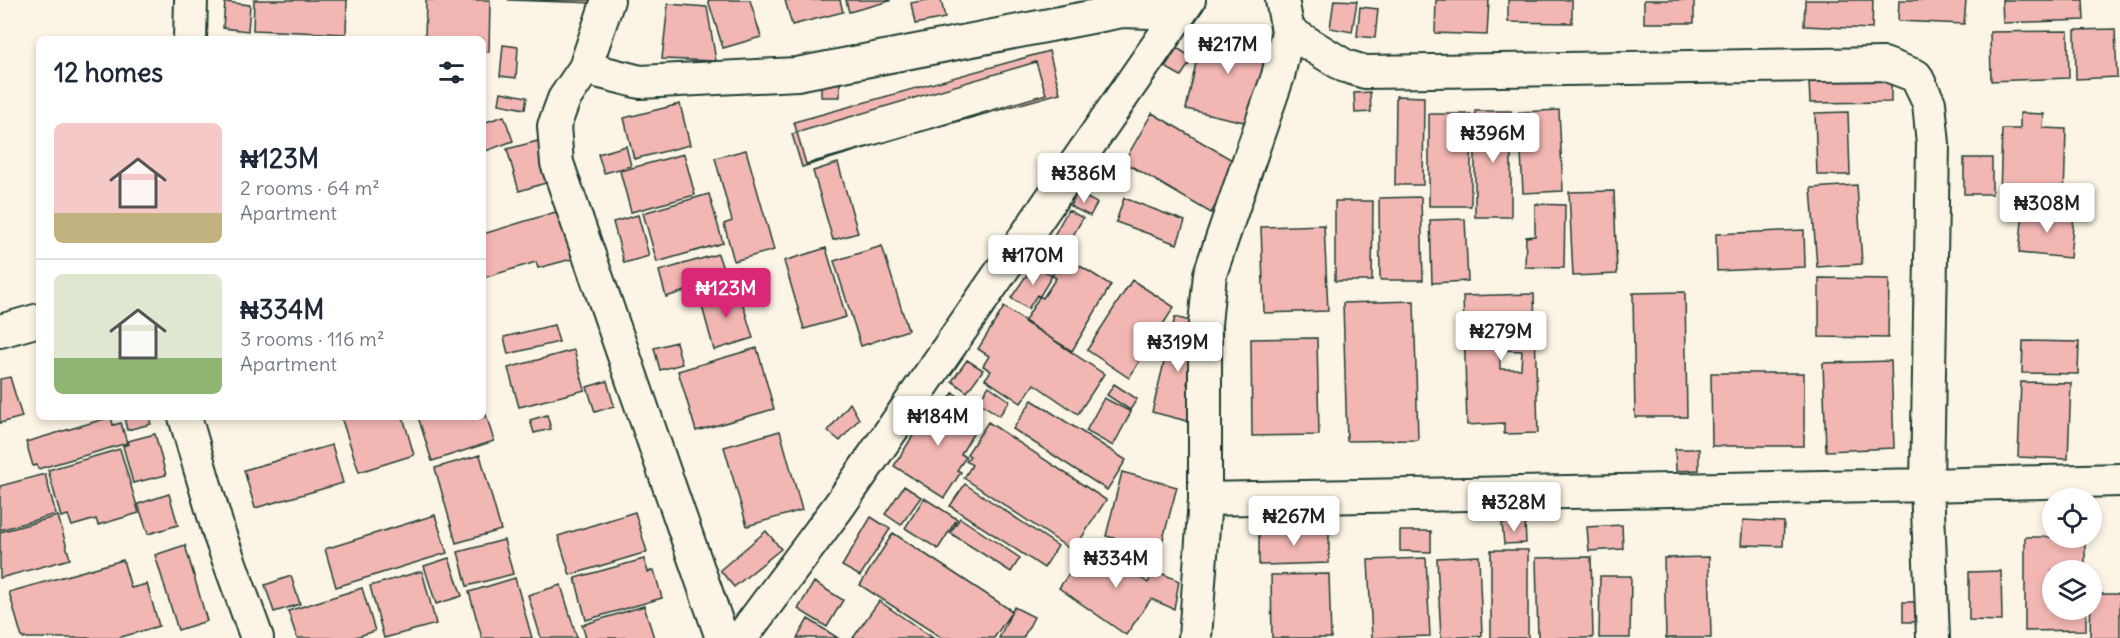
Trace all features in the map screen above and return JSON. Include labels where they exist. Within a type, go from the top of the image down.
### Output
[{"type":"street","points":[[190,36],[191,0]]},
{"type":"street","points":[[608,0],[585,68],[564,99],[554,126],[557,164],[722,638]]},
{"type":"street","points":[[1195,638],[1205,499],[1204,324],[1210,274],[1278,76],[1288,31],[1282,0]]},
{"type":"street","points":[[585,68],[639,82],[797,74],[1122,10],[1184,7]]},
{"type":"street","points":[[741,638],[839,506],[1184,7]]},
{"type":"street","points":[[1288,31],[1345,66],[1365,72],[1884,64],[1916,76],[1929,103],[1934,144],[1927,485],[1933,638]]},
{"type":"street","points":[[0,331],[36,321]]},
{"type":"street","points":[[186,420],[219,533],[257,638]]},
{"type":"street","points":[[1205,499],[2120,480]]},
{"type":"building","points":[[254,0],[347,0],[346,34],[253,30]]},
{"type":"building","points":[[426,0],[490,0],[489,52],[486,52],[486,36],[425,36]]},
{"type":"building","points":[[508,0],[595,0],[595,3]]},
{"type":"building","points":[[708,0],[750,0],[761,37],[723,48]]},
{"type":"building","points":[[785,0],[840,0],[843,12],[792,25]]},
{"type":"building","points":[[846,0],[890,0],[890,1],[849,12]]},
{"type":"building","points":[[941,0],[945,18],[915,24],[911,3]]},
{"type":"building","points":[[1334,0],[1357,1],[1352,32],[1330,28]]},
{"type":"building","points":[[1436,0],[1489,0],[1487,35],[1435,33]]},
{"type":"building","points":[[1508,0],[1572,0],[1572,23],[1508,22]]},
{"type":"building","points":[[1644,0],[1694,0],[1694,23],[1644,23]]},
{"type":"building","points":[[1805,0],[1873,0],[1872,29],[1804,26]]},
{"type":"building","points":[[1899,0],[1966,0],[1964,24],[1898,21]]},
{"type":"building","points":[[2002,0],[2083,0],[2084,20],[2003,23]]},
{"type":"building","points":[[225,2],[250,5],[248,31],[223,28]]},
{"type":"building","points":[[668,4],[707,7],[716,61],[662,59]]},
{"type":"building","points":[[1360,7],[1378,9],[1375,38],[1357,36]]},
{"type":"building","points":[[1204,26],[1270,41],[1253,124],[1186,109]]},
{"type":"building","points":[[2115,29],[2117,77],[2076,79],[2075,30]]},
{"type":"building","points":[[2068,31],[2069,78],[1991,81],[1990,32]]},
{"type":"building","points":[[503,45],[518,47],[516,78],[500,76]]},
{"type":"building","points":[[1177,48],[1193,58],[1181,76],[1165,67]]},
{"type":"building","points":[[1049,51],[1060,93],[806,164],[794,122]]},
{"type":"building","points":[[1036,62],[1046,94],[802,167],[792,134]]},
{"type":"building","points":[[1891,80],[1891,102],[1810,103],[1809,81]]},
{"type":"building","points":[[821,81],[840,81],[840,97],[821,97]]},
{"type":"building","points":[[501,92],[527,97],[525,109],[499,104]]},
{"type":"building","points":[[1370,92],[1371,112],[1355,113],[1354,93]]},
{"type":"building","points":[[1396,96],[1424,97],[1423,185],[1395,185]]},
{"type":"building","points":[[680,104],[690,145],[634,159],[624,118]]},
{"type":"building","points":[[1559,110],[1563,191],[1523,193],[1519,112]]},
{"type":"building","points":[[1475,111],[1511,111],[1511,217],[1475,217]]},
{"type":"building","points":[[1848,112],[1850,175],[1817,175],[1815,113]]},
{"type":"building","points":[[1152,113],[1239,164],[1211,213],[1124,162]]},
{"type":"building","points":[[2020,113],[2044,114],[2043,128],[2066,129],[2064,197],[2000,195],[2002,129],[2020,129]]},
{"type":"building","points":[[1429,114],[1471,114],[1471,206],[1429,206]]},
{"type":"building","points":[[504,116],[513,141],[486,151],[486,122]]},
{"type":"building","points":[[538,141],[549,182],[519,191],[507,149]]},
{"type":"building","points":[[626,146],[631,166],[604,173],[598,154]]},
{"type":"building","points":[[746,150],[774,250],[734,261],[724,224],[732,221],[715,158]]},
{"type":"building","points":[[684,154],[695,195],[631,212],[620,171]]},
{"type":"building","points":[[1964,158],[1992,158],[1992,194],[1964,194]]},
{"type":"building","points":[[838,163],[858,233],[833,240],[813,171]]},
{"type":"building","points":[[1857,185],[1862,264],[1817,267],[1811,188]]},
{"type":"building","points":[[1614,191],[1617,274],[1573,276],[1569,192]]},
{"type":"building","points":[[1077,193],[1097,203],[1090,216],[1070,206]]},
{"type":"building","points":[[709,194],[723,243],[657,262],[643,213]]},
{"type":"building","points":[[1421,197],[1423,280],[1380,280],[1379,198]]},
{"type":"building","points":[[1124,198],[1185,221],[1177,244],[1116,222]]},
{"type":"building","points":[[1335,201],[1373,201],[1372,281],[1335,281]]},
{"type":"building","points":[[1535,204],[1565,205],[1564,268],[1525,267],[1526,237],[1535,236]]},
{"type":"building","points":[[1068,210],[1083,218],[1056,265],[1042,257]]},
{"type":"building","points":[[2023,210],[2074,215],[2070,258],[2019,253]]},
{"type":"building","points":[[559,211],[572,259],[538,268],[536,262],[486,277],[486,233]]},
{"type":"building","points":[[638,215],[649,256],[624,263],[613,222]]},
{"type":"building","points":[[1465,219],[1468,281],[1432,283],[1430,220]]},
{"type":"building","points":[[1324,225],[1328,311],[1264,313],[1261,227]]},
{"type":"building","points":[[1804,230],[1805,267],[1717,271],[1716,234]]},
{"type":"building","points":[[882,246],[908,330],[861,346],[834,261]]},
{"type":"building","points":[[826,248],[846,317],[804,329],[784,261]]},
{"type":"building","points":[[718,254],[726,278],[666,297],[659,271]]},
{"type":"building","points":[[1064,256],[1111,285],[1072,351],[1024,322]]},
{"type":"building","points":[[1034,264],[1056,278],[1043,298],[1037,295],[1028,309],[1011,298]]},
{"type":"building","points":[[1819,278],[1889,279],[1888,338],[1819,337]]},
{"type":"building","points":[[1132,280],[1174,307],[1129,378],[1087,350]]},
{"type":"building","points":[[738,288],[753,338],[714,350],[700,299]]},
{"type":"building","points":[[1685,292],[1687,417],[1635,417],[1633,293]]},
{"type":"building","points":[[1534,294],[1538,433],[1504,434],[1504,423],[1467,425],[1463,296]],"holes":[[[1500,350],[1522,351],[1521,369],[1500,369]]]},
{"type":"building","points":[[1414,301],[1418,440],[1347,441],[1343,303]]},
{"type":"building","points":[[1004,307],[1104,374],[1078,414],[1034,384],[1021,403],[985,379],[991,371],[983,366],[989,356],[978,349]]},
{"type":"building","points":[[1175,317],[1201,324],[1187,384],[1199,387],[1191,422],[1152,412]]},
{"type":"building","points":[[554,325],[559,342],[508,354],[504,337]]},
{"type":"building","points":[[1317,338],[1319,435],[1252,436],[1251,339]]},
{"type":"building","points":[[2023,341],[2079,342],[2078,374],[2022,373]]},
{"type":"building","points":[[676,342],[682,364],[660,370],[654,348]]},
{"type":"building","points":[[757,348],[774,409],[696,431],[678,371]]},
{"type":"building","points":[[574,350],[585,390],[519,407],[508,368]]},
{"type":"building","points":[[967,360],[983,370],[967,392],[952,381]]},
{"type":"building","points":[[1891,361],[1894,448],[1826,451],[1823,363]]},
{"type":"building","points":[[1711,373],[1804,373],[1804,446],[1712,446]]},
{"type":"building","points":[[10,377],[22,417],[0,423],[0,379]]},
{"type":"building","points":[[607,381],[614,406],[595,412],[587,387]]},
{"type":"building","points":[[2021,382],[2071,383],[2068,459],[2018,457]]},
{"type":"building","points":[[1114,384],[1137,399],[1130,410],[1107,395]]},
{"type":"building","points":[[989,386],[1010,401],[999,416],[978,401]]},
{"type":"building","points":[[953,393],[971,404],[961,419],[976,429],[961,454],[966,457],[957,470],[961,472],[944,498],[894,466],[934,402],[943,408]]},
{"type":"building","points":[[1104,398],[1131,412],[1113,446],[1086,431]]},
{"type":"building","points":[[1032,400],[1126,460],[1107,490],[1013,429]]},
{"type":"building","points":[[850,403],[859,419],[840,441],[828,431]]},
{"type":"building","points":[[486,415],[494,441],[432,461],[419,420],[486,420]]},
{"type":"building","points":[[547,415],[551,429],[534,433],[530,420]]},
{"type":"building","points":[[101,420],[112,420],[113,425],[121,423],[127,443],[38,469],[37,465],[33,466],[26,442]]},
{"type":"building","points":[[125,420],[150,420],[151,424],[127,430]]},
{"type":"building","points":[[342,420],[404,420],[414,455],[359,472]]},
{"type":"building","points":[[988,422],[1106,500],[1073,551],[964,478],[972,465],[966,461],[970,456],[967,454]]},
{"type":"building","points":[[780,431],[802,510],[747,526],[724,447]]},
{"type":"building","points":[[155,434],[166,475],[133,483],[123,446],[129,444],[128,441]]},
{"type":"building","points":[[332,445],[343,483],[255,508],[244,470]]},
{"type":"building","points":[[120,449],[139,513],[98,525],[96,519],[72,526],[68,515],[61,517],[48,470]]},
{"type":"building","points":[[1675,449],[1699,449],[1699,470],[1676,471]]},
{"type":"building","points":[[480,455],[501,530],[456,543],[435,468]]},
{"type":"building","points":[[1122,472],[1177,487],[1160,550],[1106,536]]},
{"type":"building","points":[[45,474],[56,514],[0,530],[0,486]]},
{"type":"building","points":[[965,484],[1058,546],[1044,568],[950,506]]},
{"type":"building","points":[[904,486],[921,497],[901,525],[885,514]]},
{"type":"building","points":[[169,494],[178,525],[148,534],[138,504]]},
{"type":"building","points":[[924,498],[957,519],[938,549],[905,528]]},
{"type":"building","points":[[635,512],[647,552],[570,575],[558,536]]},
{"type":"building","points":[[435,515],[447,553],[336,587],[325,549]]},
{"type":"building","points":[[58,516],[70,559],[0,578],[0,532]]},
{"type":"building","points":[[871,517],[890,529],[860,576],[842,566]]},
{"type":"building","points":[[960,518],[1020,558],[1011,572],[950,533]]},
{"type":"building","points":[[1743,520],[1784,522],[1783,546],[1741,545]]},
{"type":"building","points":[[1525,522],[1526,543],[1504,544],[1502,523]]},
{"type":"building","points":[[1622,525],[1623,549],[1589,551],[1587,527]]},
{"type":"building","points":[[1329,530],[1329,563],[1259,565],[1259,531]]},
{"type":"building","points":[[766,531],[781,549],[734,587],[720,570]]},
{"type":"building","points":[[1400,531],[1431,531],[1431,552],[1400,551]]},
{"type":"building","points":[[893,533],[1012,611],[994,638],[942,638],[860,585]]},
{"type":"building","points":[[2025,537],[2042,537],[2042,548],[2085,548],[2085,560],[2042,560],[2042,620],[2086,620],[2086,630],[2025,631]]},
{"type":"building","points":[[504,540],[513,574],[467,586],[458,552]]},
{"type":"building","points":[[1090,543],[1148,583],[1154,570],[1179,581],[1174,609],[1151,599],[1126,635],[1059,588]]},
{"type":"building","points":[[185,545],[207,621],[178,630],[155,555]]},
{"type":"building","points":[[1491,550],[1528,550],[1528,638],[1491,638]]},
{"type":"building","points":[[1479,556],[1482,636],[1441,638],[1437,558]]},
{"type":"building","points":[[1591,557],[1593,638],[1538,638],[1536,558]]},
{"type":"building","points":[[1709,557],[1711,638],[1666,638],[1664,558]]},
{"type":"building","points":[[449,558],[462,596],[436,604],[424,566]]},
{"type":"building","points":[[1426,558],[1430,636],[1372,638],[1368,560]]},
{"type":"building","points":[[644,559],[648,572],[654,570],[662,598],[586,620],[575,578]]},
{"type":"building","points":[[123,560],[131,588],[147,584],[159,626],[118,638],[22,638],[9,592]]},
{"type":"building","points":[[422,571],[436,624],[384,638],[370,586]]},
{"type":"building","points":[[2001,571],[2002,621],[1969,620],[1969,572]]},
{"type":"building","points":[[1329,574],[1331,638],[1272,638],[1271,575]]},
{"type":"building","points":[[291,576],[300,604],[274,612],[265,585]]},
{"type":"building","points":[[1600,576],[1631,576],[1630,638],[1599,638]]},
{"type":"building","points":[[515,578],[532,638],[482,638],[469,592]]},
{"type":"building","points":[[814,582],[843,600],[827,627],[798,609]]},
{"type":"building","points":[[561,585],[577,638],[541,638],[528,595]]},
{"type":"building","points":[[362,588],[375,631],[352,638],[297,638],[288,611]]},
{"type":"building","points":[[2102,594],[2120,594],[2120,638],[2090,638],[2090,620],[2102,620]]},
{"type":"building","points":[[879,601],[933,638],[853,638]]},
{"type":"building","points":[[1903,602],[1925,602],[1925,622],[1903,622]]},
{"type":"building","points":[[644,606],[654,638],[586,638],[582,625]]},
{"type":"building","points":[[1014,607],[1034,617],[1023,638],[999,638]]},
{"type":"building","points":[[808,619],[838,638],[797,638]]}]
